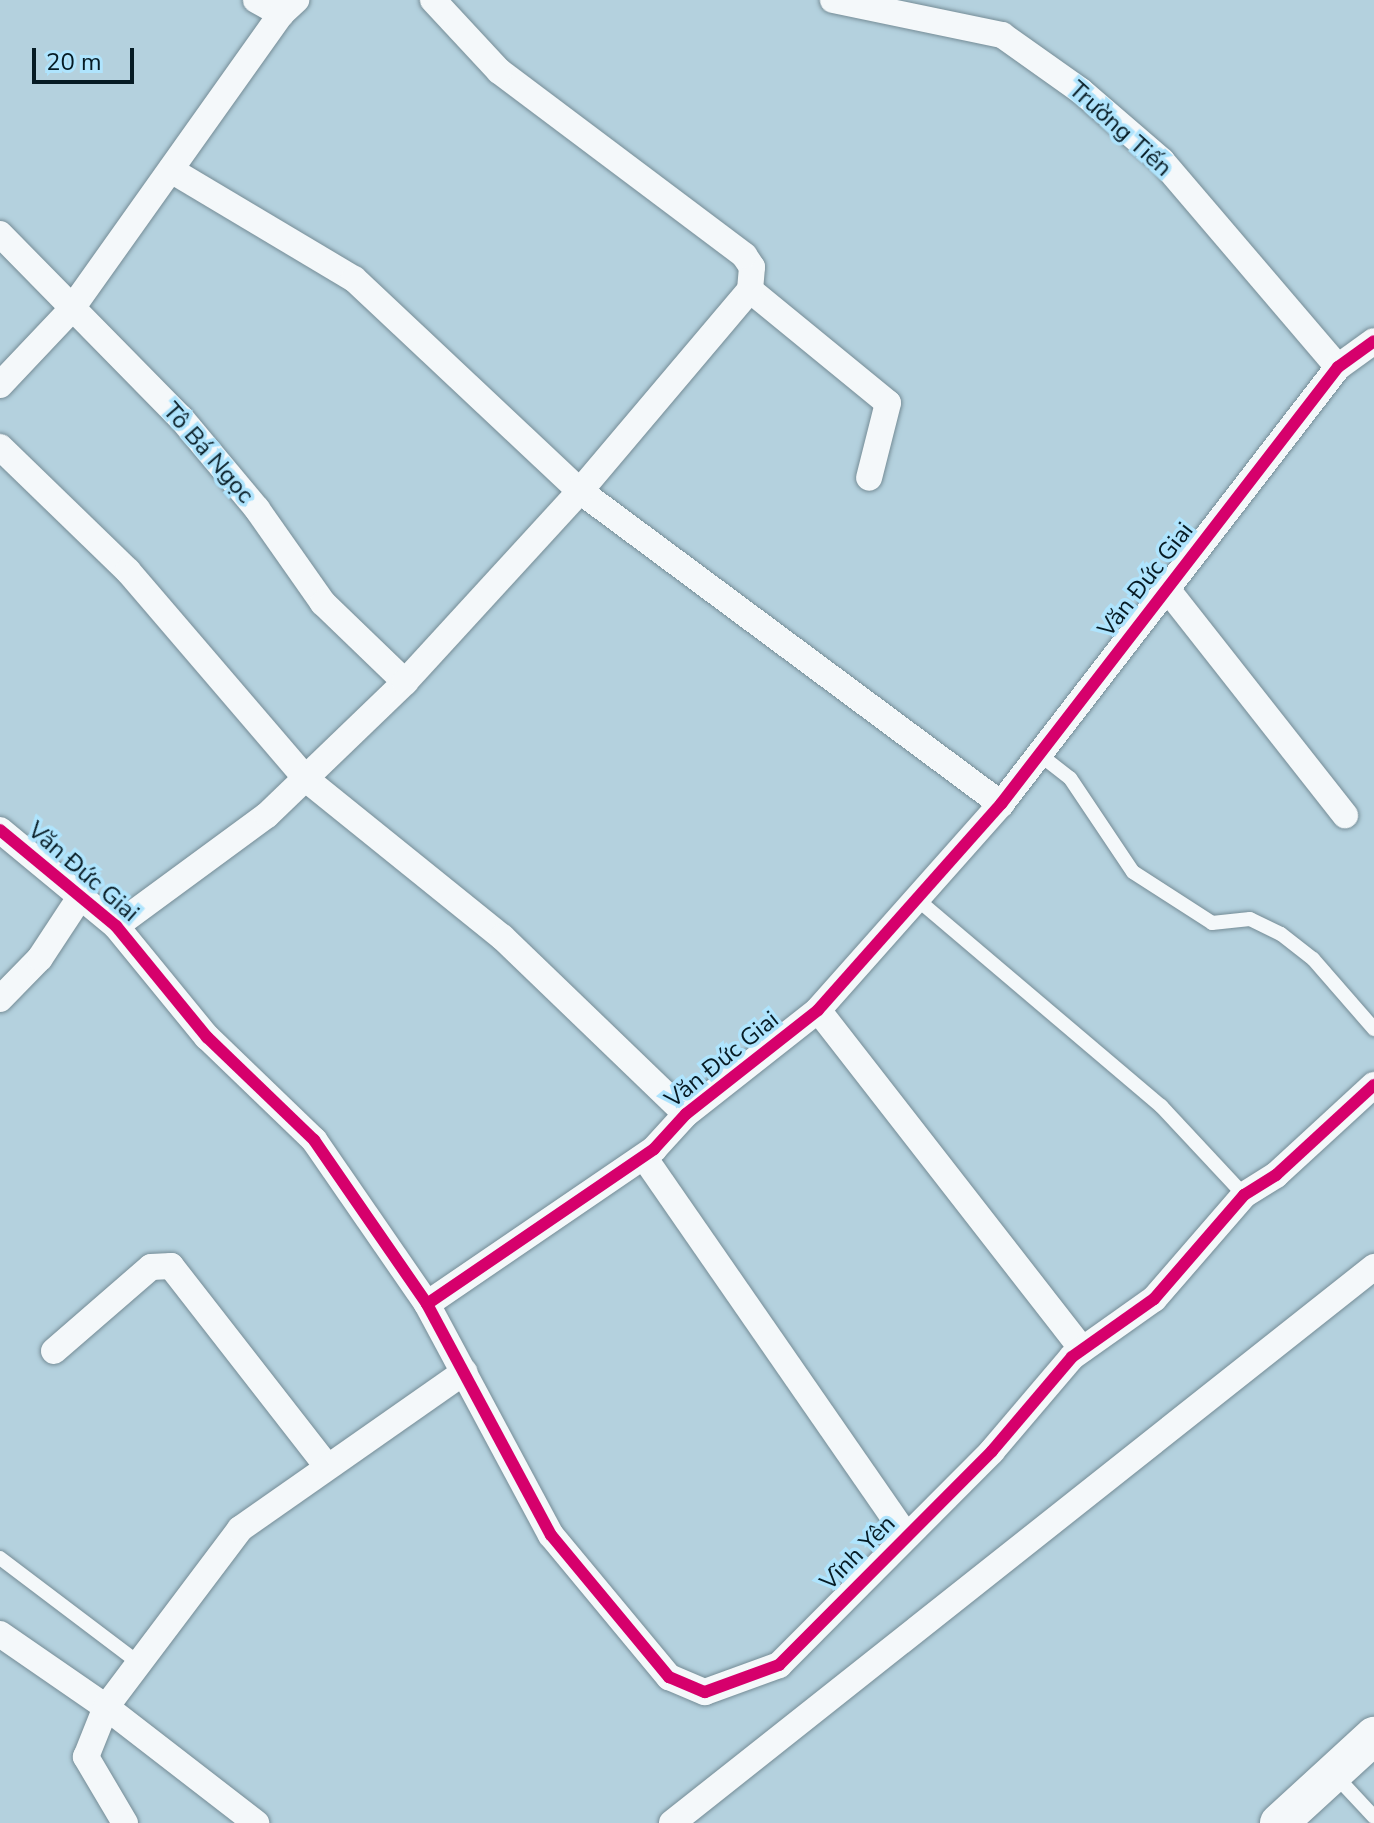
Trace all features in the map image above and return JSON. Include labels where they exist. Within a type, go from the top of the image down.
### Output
[{"type":"main road","points":[[1279,1823],[1374,1736]]},
{"type":"street","points":[[0,385],[70,311],[289,7],[256,0]]},
{"type":"street","points":[[116,926],[234,842],[306,779],[405,682],[580,491],[750,290],[752,267],[744,255],[499,71],[433,0]]},
{"type":"street","name":"Trường Tiến","points":[[833,0],[1002,35],[1081,91],[1162,161],[1338,367]]},
{"type":"street","points":[[171,170],[354,279],[580,491],[1001,804]]},
{"type":"street","name":"Tô Bá Ngọc","points":[[0,234],[70,311],[181,418],[257,509],[323,603],[405,682]]},
{"type":"street","points":[[750,290],[888,403],[869,478]]},
{"type":"street","name":"Văn Đức Giai","points":[[0,830],[82,894],[116,926],[207,1037],[314,1140],[427,1304],[644,1157],[686,1114],[818,1010],[1001,804],[1338,367],[1374,341]]},
{"type":"street","points":[[0,447],[128,571],[306,779],[502,937],[686,1114]]},
{"type":"street","points":[[1167,589],[1345,815]]},
{"type":"street","points":[[0,999],[40,958],[82,894]]},
{"type":"street","points":[[818,1010],[1082,1349]]},
{"type":"street","name":"Vĩnh Yên","points":[[427,1304],[551,1535],[669,1677],[705,1692],[779,1665],[1082,1349],[1154,1299],[1244,1195],[1276,1175],[1374,1085]]},
{"type":"street","points":[[644,1157],[906,1536]]},
{"type":"street","points":[[54,1351],[151,1267],[171,1266],[326,1465]]},
{"type":"street","points":[[672,1823],[1374,1267]]},
{"type":"street","points":[[125,1823],[86,1757],[106,1707],[139,1663],[240,1529],[326,1465],[464,1372]]},
{"type":"street","points":[[0,1634],[106,1707],[256,1823]]},
{"type":"lane","points":[[1039,754],[1070,778],[1133,872],[1212,923],[1250,919],[1281,934],[1313,959],[1374,1029]]},
{"type":"lane","points":[[918,900],[1161,1106],[1244,1195]]},
{"type":"lane","points":[[0,1558],[139,1663]]},
{"type":"lane","points":[[1333,1773],[1374,1817]]},
{"type":"cycle path","points":[[0,830],[116,926],[207,1037],[314,1140],[427,1304],[654,1149],[686,1114],[818,1010],[1001,804],[1338,367],[1374,341]]},
{"type":"cycle path","points":[[427,1304],[551,1535],[669,1677],[705,1692],[779,1665],[992,1451],[1072,1357],[1154,1299],[1244,1195],[1276,1175],[1374,1085]]}]
